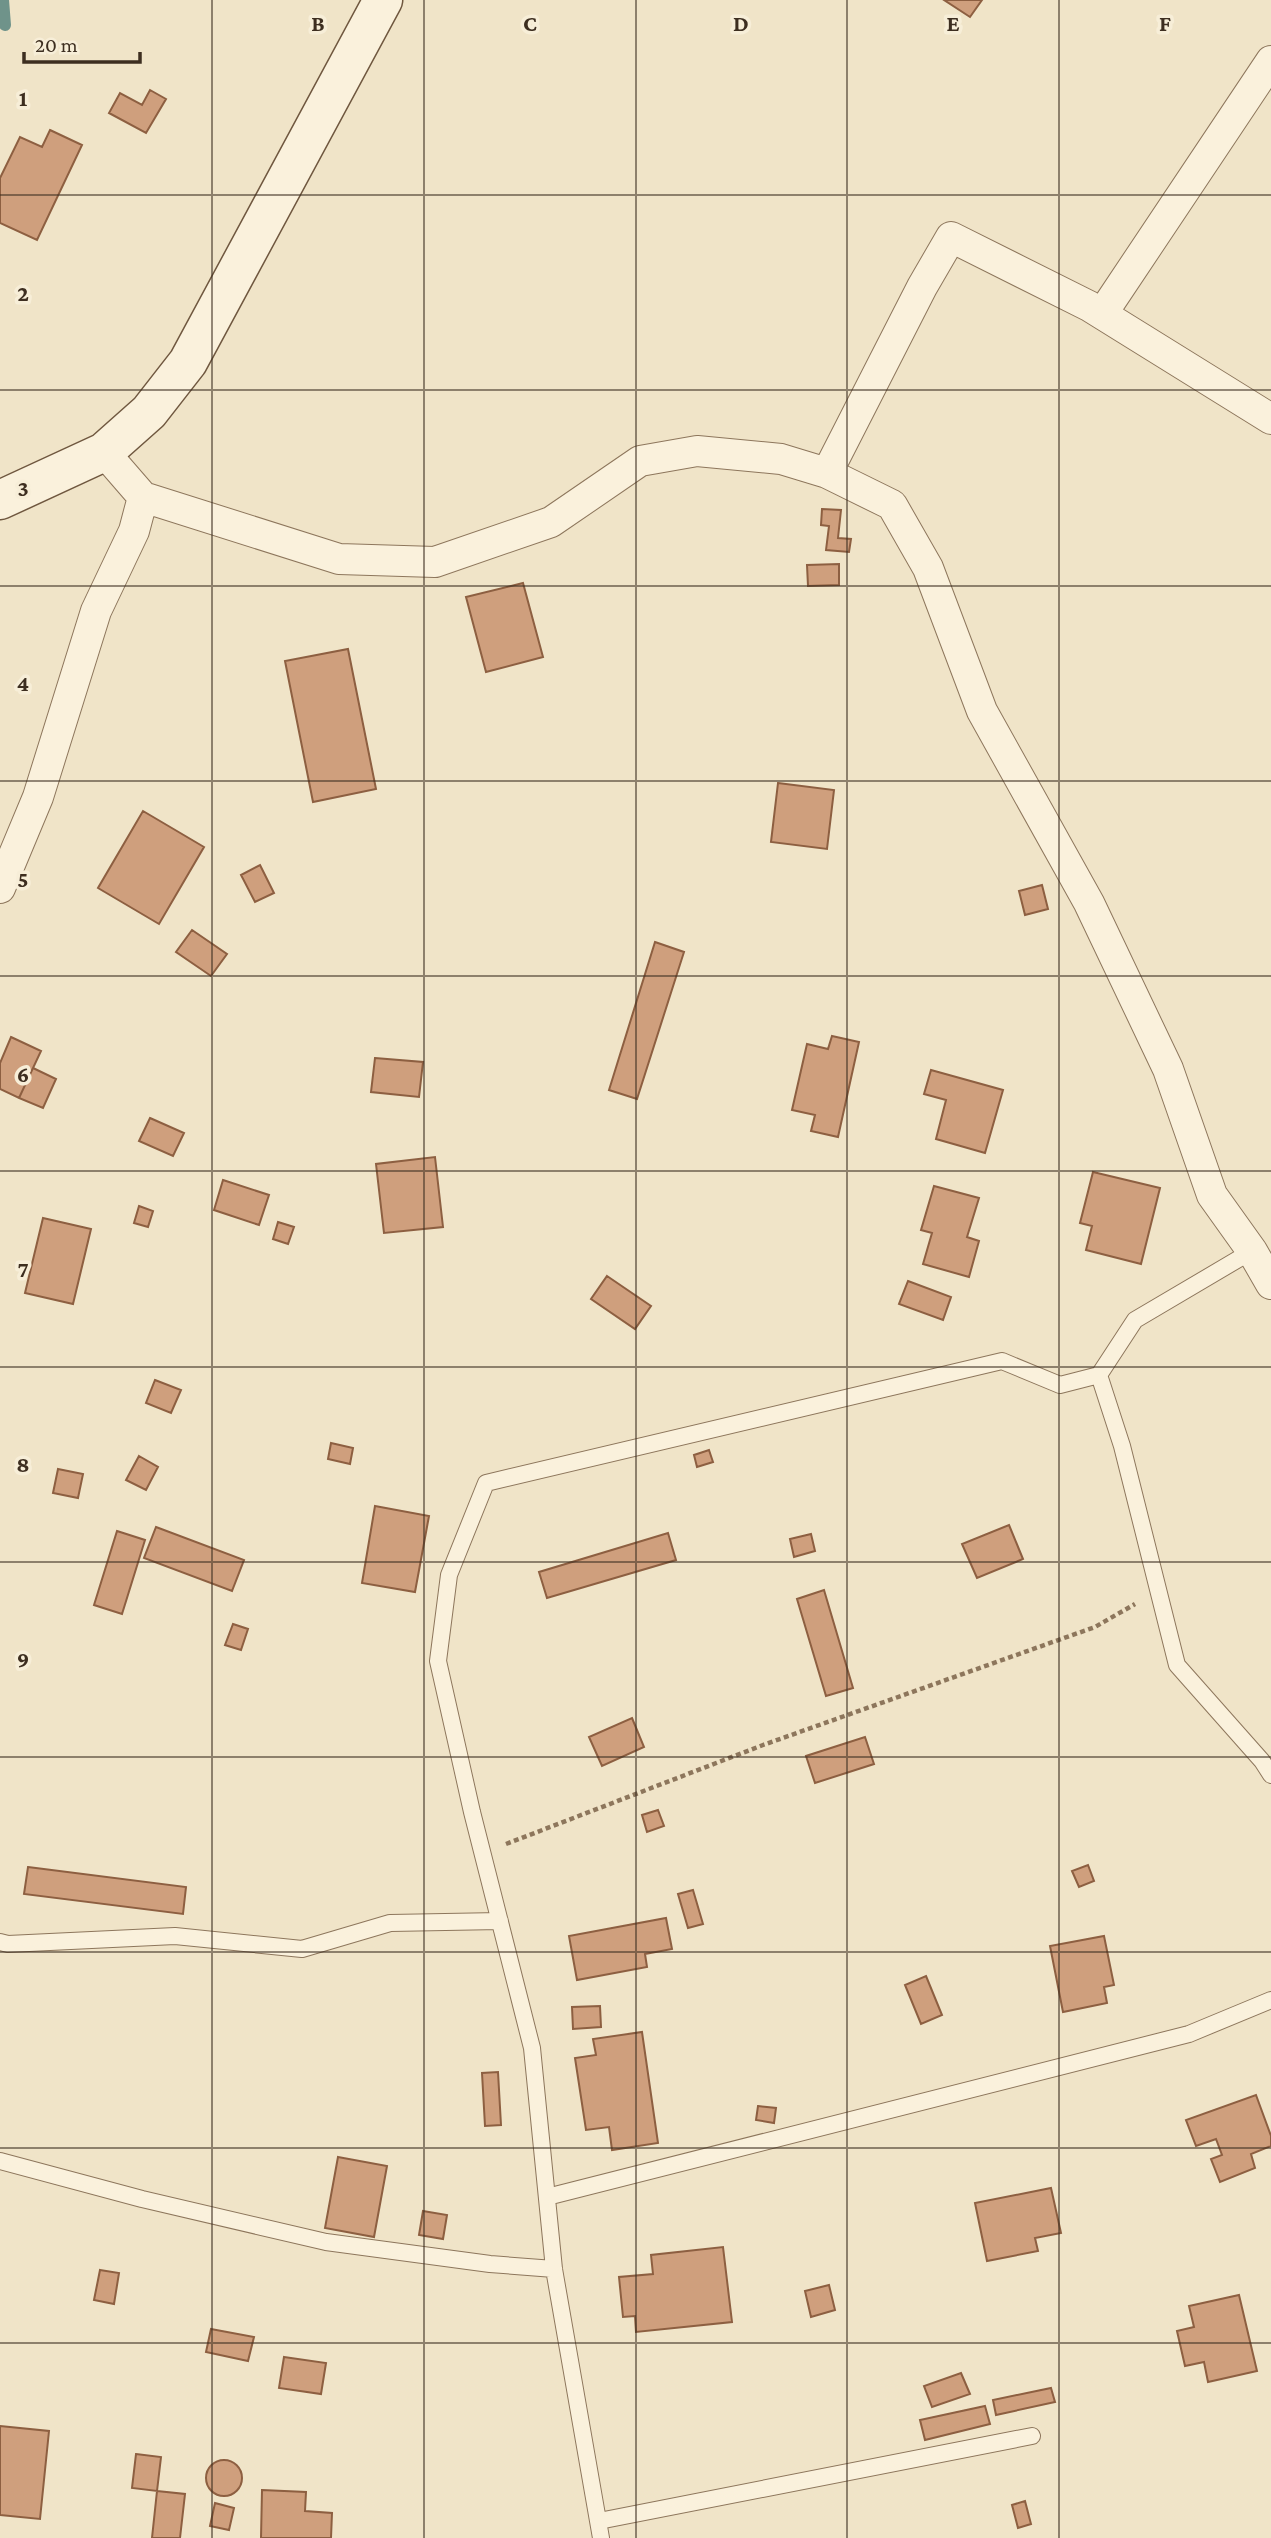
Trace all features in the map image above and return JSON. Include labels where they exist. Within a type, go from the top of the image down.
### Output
[{"type":"main road","points":[[0,500],[104,452],[149,412],[188,362],[383,0]]},
{"type":"street","points":[[1102,314],[1271,61]]},
{"type":"street","points":[[827,473],[922,287],[951,237],[1102,314],[1271,419]]},
{"type":"street","points":[[104,452],[143,497],[339,559],[435,562],[551,522],[640,461],[697,451],[781,459],[827,473],[892,505],[928,568],[982,711],[1089,903],[1168,1069],[1212,1195],[1252,1251],[1271,1284]]},
{"type":"street","points":[[0,888],[38,797],[96,611],[134,531],[143,497]]},
{"type":"lane","points":[[601,2538],[554,2269],[532,2048],[438,1661],[449,1575],[486,1483],[1002,1361],[1060,1385],[1099,1375],[1135,1320],[1252,1251]]},
{"type":"lane","points":[[1099,1375],[1122,1446],[1177,1665],[1262,1761],[1271,1775]]},
{"type":"lane","points":[[0,1942],[8,1944],[175,1936],[302,1949],[390,1923],[500,1921]]},
{"type":"lane","points":[[547,2197],[1189,2034],[1271,2000]]},
{"type":"lane","points":[[0,2161],[142,2199],[326,2242],[490,2264],[554,2269]]},
{"type":"lane","points":[[599,2521],[1032,2436]]},
{"type":"path","points":[[483,1854],[763,1745],[1095,1627],[1157,1591]]},
{"type":"building","points":[[944,0],[982,0],[970,17]]},
{"type":"building","points":[[150,90],[166,99],[146,133],[109,113],[120,93],[142,105]]},
{"type":"building","points":[[50,130],[82,145],[37,240],[0,223],[0,178],[20,137],[42,147]]},
{"type":"building","points":[[822,509],[841,510],[838,538],[851,539],[849,552],[826,550],[829,526],[821,525]]},
{"type":"building","points":[[839,564],[839,585],[808,586],[807,565]]},
{"type":"building","points":[[523,583],[543,657],[486,672],[466,597]]},
{"type":"building","points":[[348,649],[376,789],[313,802],[285,661]]},
{"type":"building","points":[[778,783],[834,790],[827,849],[771,842]]},
{"type":"building","points":[[143,811],[204,847],[159,924],[98,888]]},
{"type":"building","points":[[260,865],[274,893],[255,902],[241,875]]},
{"type":"building","points":[[1042,885],[1048,909],[1025,915],[1019,891]]},
{"type":"building","points":[[192,930],[227,954],[211,976],[176,952]]},
{"type":"building","points":[[655,942],[684,952],[637,1099],[609,1090]]},
{"type":"building","points":[[832,1036],[859,1042],[838,1137],[811,1131],[815,1115],[792,1110],[807,1044],[828,1049]]},
{"type":"building","points":[[11,1037],[41,1051],[19,1098],[0,1089],[0,1063]]},
{"type":"building","points":[[375,1058],[423,1062],[419,1097],[371,1092]]},
{"type":"building","points":[[33,1068],[56,1079],[43,1108],[19,1098]]},
{"type":"building","points":[[931,1070],[1003,1090],[985,1153],[936,1139],[946,1100],[924,1094]]},
{"type":"building","points":[[150,1118],[184,1133],[173,1156],[139,1141]]},
{"type":"building","points":[[435,1157],[443,1227],[384,1233],[376,1164]]},
{"type":"building","points":[[1093,1172],[1160,1188],[1141,1264],[1086,1250],[1092,1226],[1080,1223]]},
{"type":"building","points":[[223,1180],[269,1195],[259,1225],[214,1210]]},
{"type":"building","points":[[934,1186],[979,1198],[967,1237],[979,1241],[969,1277],[923,1264],[932,1233],[921,1230]]},
{"type":"building","points":[[139,1206],[153,1211],[148,1227],[134,1223]]},
{"type":"building","points":[[43,1218],[91,1229],[73,1304],[25,1293]]},
{"type":"building","points":[[278,1222],[294,1227],[288,1244],[273,1239]]},
{"type":"building","points":[[607,1276],[651,1306],[635,1329],[591,1299]]},
{"type":"building","points":[[908,1281],[951,1297],[943,1320],[899,1304]]},
{"type":"building","points":[[155,1380],[181,1390],[171,1413],[146,1403]]},
{"type":"building","points":[[331,1443],[353,1448],[350,1464],[328,1459]]},
{"type":"building","points":[[709,1450],[713,1462],[697,1467],[694,1455]]},
{"type":"building","points":[[139,1456],[158,1467],[146,1490],[126,1480]]},
{"type":"building","points":[[58,1469],[83,1474],[78,1498],[53,1493]]},
{"type":"building","points":[[375,1506],[429,1516],[415,1592],[362,1583]]},
{"type":"building","points":[[1009,1525],[1023,1559],[977,1578],[962,1544]]},
{"type":"building","points":[[156,1527],[244,1560],[232,1591],[144,1558]]},
{"type":"building","points":[[117,1531],[145,1540],[122,1614],[94,1605]]},
{"type":"building","points":[[668,1533],[676,1560],[547,1598],[539,1572]]},
{"type":"building","points":[[811,1534],[815,1551],[794,1557],[790,1539]]},
{"type":"building","points":[[824,1590],[853,1688],[826,1696],[797,1599]]},
{"type":"building","points":[[233,1624],[248,1629],[241,1650],[225,1645]]},
{"type":"building","points":[[632,1718],[644,1747],[602,1766],[589,1737]]},
{"type":"building","points":[[865,1737],[874,1764],[815,1783],[806,1756]]},
{"type":"building","points":[[658,1810],[664,1826],[647,1832],[642,1815]]},
{"type":"building","points":[[1088,1865],[1094,1881],[1079,1887],[1072,1871]]},
{"type":"building","points":[[28,1867],[186,1887],[183,1914],[24,1894]]},
{"type":"building","points":[[693,1890],[703,1924],[688,1928],[678,1894]]},
{"type":"building","points":[[666,1918],[672,1949],[645,1954],[647,1967],[577,1980],[569,1936]]},
{"type":"building","points":[[1104,1936],[1114,1985],[1104,1987],[1107,2003],[1063,2012],[1050,1946]]},
{"type":"building","points":[[926,1976],[942,2015],[921,2024],[905,1985]]},
{"type":"building","points":[[600,2006],[601,2027],[573,2029],[572,2007]]},
{"type":"building","points":[[642,2032],[658,2143],[612,2150],[609,2127],[586,2130],[575,2058],[596,2055],[593,2039]]},
{"type":"building","points":[[498,2072],[501,2125],[485,2126],[482,2073]]},
{"type":"building","points":[[1256,2095],[1271,2136],[1271,2146],[1251,2154],[1255,2168],[1220,2182],[1211,2159],[1222,2155],[1216,2139],[1196,2146],[1186,2120]]},
{"type":"building","points":[[758,2106],[776,2108],[774,2123],[756,2120]]},
{"type":"building","points":[[338,2157],[387,2166],[374,2237],[325,2228]]},
{"type":"building","points":[[1051,2188],[1061,2233],[1035,2238],[1038,2251],[987,2261],[975,2203]]},
{"type":"building","points":[[423,2211],[447,2215],[443,2239],[419,2235]]},
{"type":"building","points":[[723,2247],[732,2322],[636,2332],[635,2316],[623,2317],[619,2277],[653,2274],[651,2255]]},
{"type":"building","points":[[100,2270],[119,2273],[114,2304],[94,2300]]},
{"type":"building","points":[[829,2285],[835,2310],[811,2317],[805,2291]]},
{"type":"building","points":[[1239,2295],[1257,2371],[1208,2382],[1204,2362],[1185,2366],[1177,2331],[1194,2327],[1189,2306]]},
{"type":"building","points":[[211,2329],[254,2337],[248,2361],[206,2352]]},
{"type":"building","points":[[284,2357],[326,2363],[321,2394],[279,2388]]},
{"type":"building","points":[[961,2373],[970,2394],[932,2407],[924,2386]]},
{"type":"building","points":[[1051,2388],[1055,2402],[996,2415],[993,2400]]},
{"type":"building","points":[[985,2406],[990,2424],[925,2440],[920,2420]]},
{"type":"building","points":[[0,2426],[49,2431],[40,2519],[0,2515]]},
{"type":"building","points":[[136,2454],[161,2457],[157,2491],[132,2488]]},
{"type":"building","points":[[224,2460],[237,2465],[242,2478],[237,2491],[224,2496],[211,2491],[206,2478],[211,2465]]},
{"type":"building","points":[[262,2490],[306,2492],[305,2511],[332,2513],[331,2538],[261,2538]]},
{"type":"building","points":[[157,2491],[185,2494],[180,2538],[152,2538]]},
{"type":"building","points":[[1025,2501],[1031,2524],[1018,2528],[1012,2505]]},
{"type":"building","points":[[215,2503],[234,2508],[229,2530],[210,2526]]},
{"type":"waterway","points":[[3,0],[5,25]]}]
